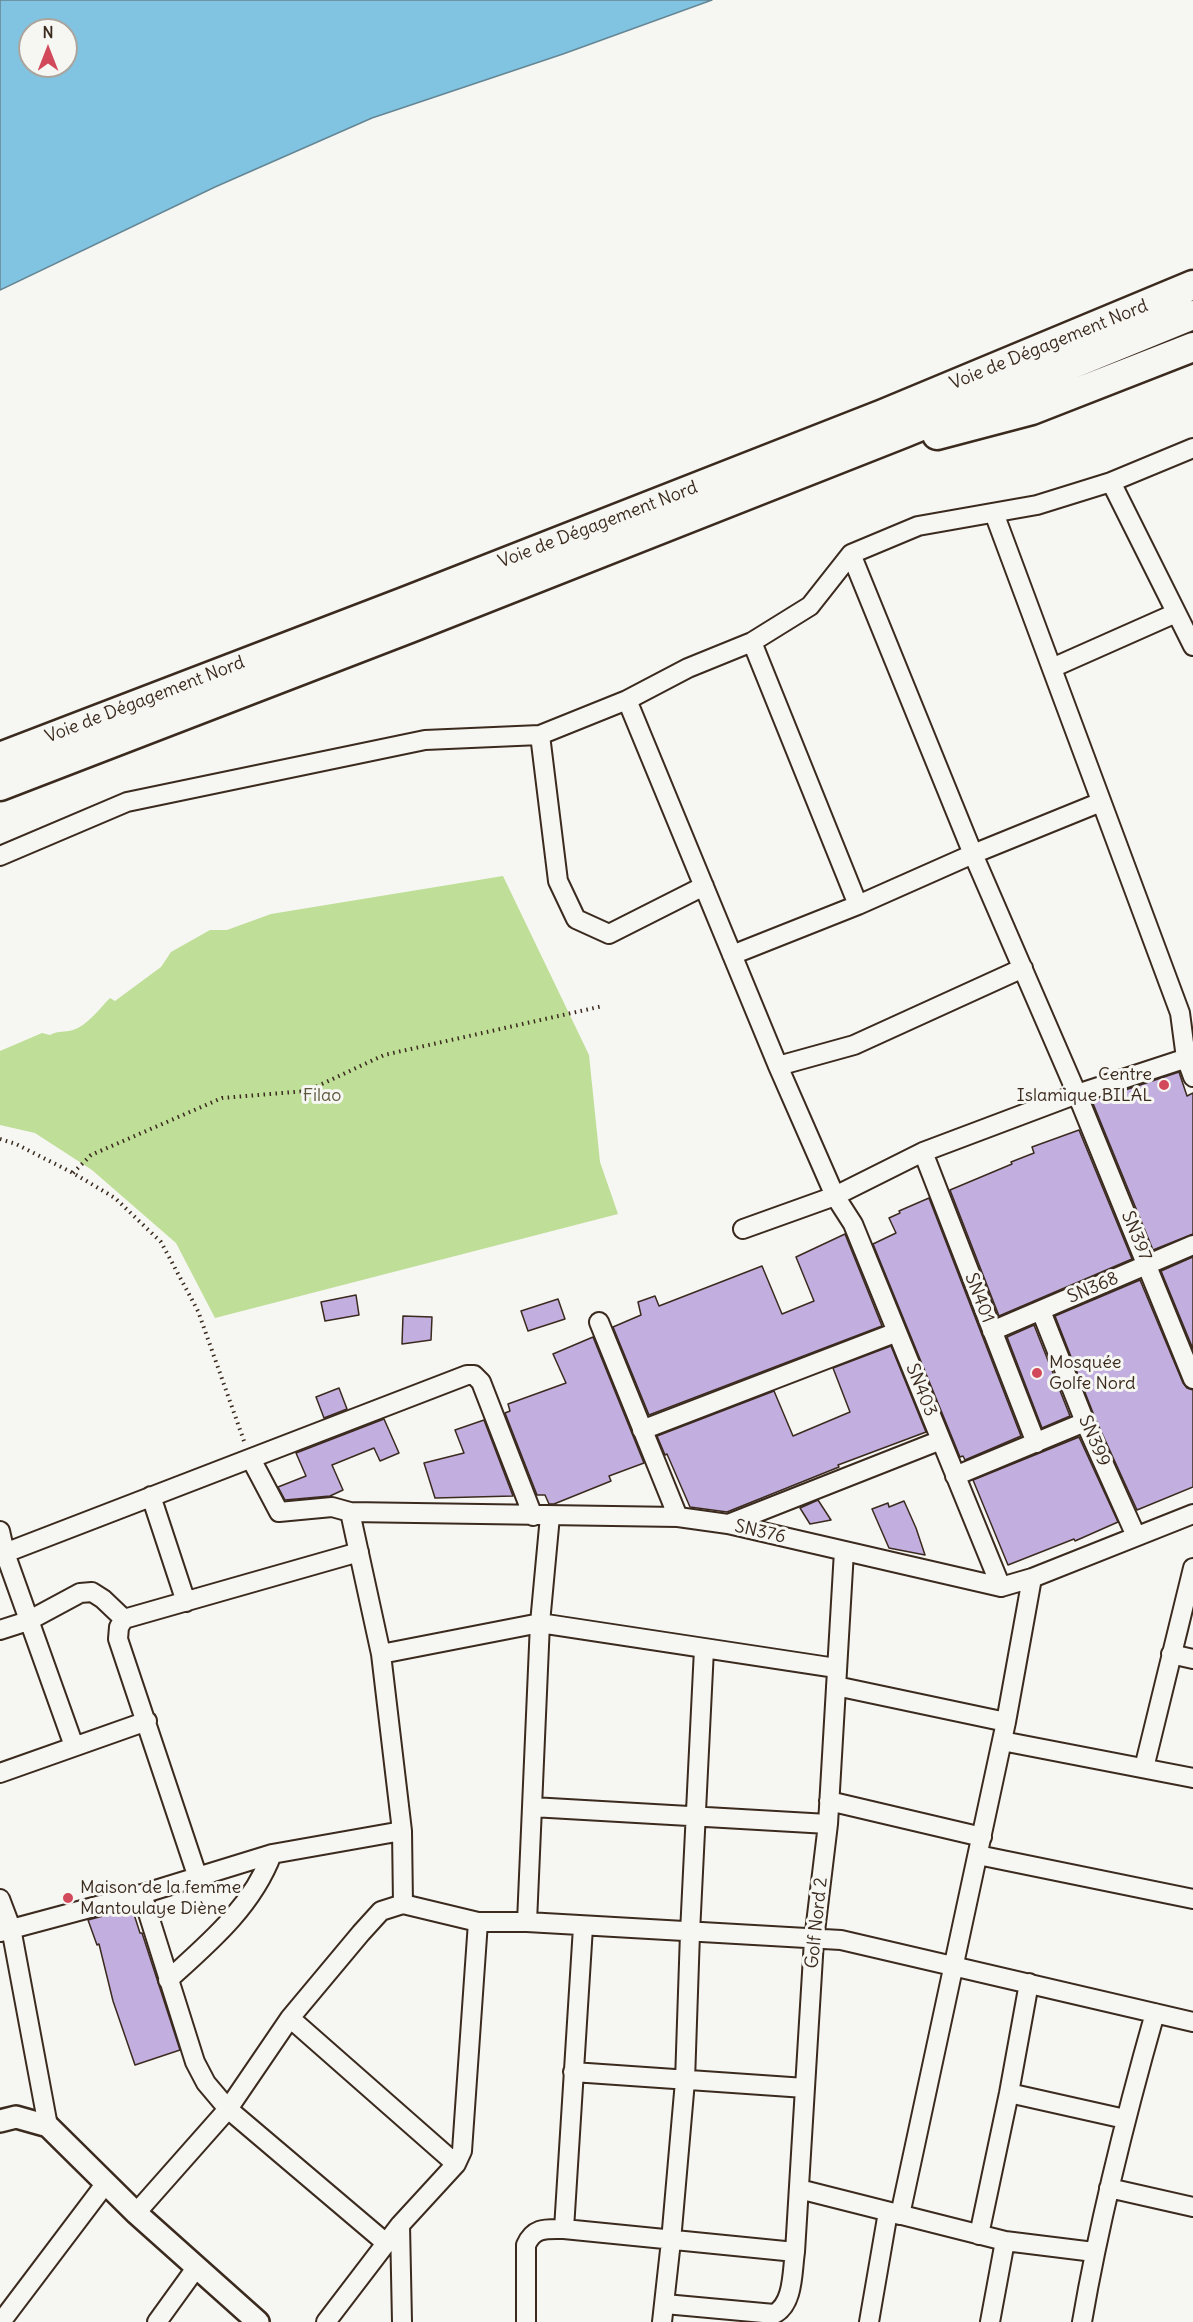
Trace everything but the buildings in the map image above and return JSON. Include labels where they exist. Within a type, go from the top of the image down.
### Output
[{"type":"highway","name":"Voie de Dégagement Nord","points":[[0,757],[404,602],[883,414],[1193,285]]},
{"type":"highway","name":"Voie de Dégagement Nord","points":[[0,786],[410,628],[884,441],[1193,315]]},
{"type":"highway","points":[[884,441],[924,437],[1032,410],[1193,347]]},
{"type":"street","points":[[0,856],[127,802],[426,740],[540,735],[627,700],[688,668],[752,642],[810,606],[851,554],[918,526],[1037,505],[1111,482],[1193,448]]},
{"type":"street","points":[[1111,482],[1193,646]]},
{"type":"street","points":[[994,513],[1180,1013],[1193,1077]]},
{"type":"street","name":"SN397","points":[[851,554],[973,854],[1148,1264],[1193,1379]]},
{"type":"street","points":[[1052,668],[1176,613]]},
{"type":"street","points":[[752,642],[858,905]]},
{"type":"street","name":"SN403","points":[[627,700],[834,1196],[853,1224],[1002,1587]]},
{"type":"street","points":[[540,735],[558,881],[576,918],[609,933],[704,886]]},
{"type":"street","points":[[732,955],[858,905],[973,854],[1101,802]]},
{"type":"street","points":[[778,1066],[854,1045],[1023,968]]},
{"type":"street","points":[[743,1229],[834,1196],[923,1152],[1077,1094],[1189,1057]]},
{"type":"street","name":"SN401","points":[[923,1152],[1036,1443]]},
{"type":"street","name":"SN368","points":[[992,1331],[1193,1245]]},
{"type":"street","name":"SN399","points":[[1041,1311],[1085,1422],[1136,1536]]},
{"type":"street","points":[[599,1323],[678,1517]]},
{"type":"street","points":[[642,1430],[897,1332]]},
{"type":"street","points":[[5,1554],[467,1375],[474,1375],[481,1382],[541,1516],[540,1623],[527,1922]]},
{"type":"street","points":[[955,1476],[1085,1422]]},
{"type":"street","points":[[728,1524],[941,1440]]},
{"type":"street","name":"SN376","points":[[250,1459],[279,1512],[332,1507],[350,1512],[678,1517],[728,1524],[1002,1587],[1032,1578],[1193,1514]]},
{"type":"street","points":[[151,1497],[186,1602]]},
{"type":"street","points":[[350,1512],[381,1654],[402,1831],[403,1904]]},
{"type":"street","points":[[0,1531],[5,1554],[28,1621],[74,1746]]},
{"type":"street","name":"Golf Nord 2","points":[[663,2313],[774,2314],[784,2306],[789,2295],[795,2252],[814,1940],[828,1824],[844,1551]]},
{"type":"street","points":[[198,1878],[118,1639],[119,1627],[124,1619],[359,1552]]},
{"type":"street","points":[[1144,1768],[1193,1568]]},
{"type":"street","points":[[869,2322],[980,1846],[1006,1722],[1032,1578]]},
{"type":"street","points":[[0,1630],[28,1621],[80,1593],[92,1592],[104,1599],[124,1619]]},
{"type":"street","points":[[381,1654],[540,1623],[704,1649],[836,1677],[1006,1722]]},
{"type":"street","points":[[663,2313],[672,2241],[685,2081],[704,1649]]},
{"type":"street","points":[[1171,1654],[1193,1659]]},
{"type":"street","points":[[0,1773],[147,1721]]},
{"type":"street","points":[[1002,1742],[1193,1778]]},
{"type":"street","points":[[829,1801],[980,1846],[1193,1899]]},
{"type":"street","points":[[532,1807],[828,1824]]},
{"type":"street","points":[[5,1930],[142,1894],[272,1854],[402,1831]]},
{"type":"street","points":[[168,1980],[246,1904],[272,1854]]},
{"type":"street","points":[[142,1894],[195,2062],[206,2083],[228,2109],[386,2243]]},
{"type":"street","points":[[0,1899],[48,2126]]},
{"type":"street","points":[[136,2213],[228,2109],[290,2018],[377,1915],[388,1907],[403,1904],[478,1922],[527,1922],[582,1927],[841,1940],[1193,2022]]},
{"type":"street","points":[[326,2322],[400,2225],[456,2164],[462,2151],[478,1922]]},
{"type":"street","points":[[564,2229],[582,1927]]},
{"type":"street","points":[[979,2235],[1029,1983]]},
{"type":"street","points":[[1082,2322],[1094,2252],[1125,2119],[1155,2013]]},
{"type":"street","points":[[290,2018],[456,2164]]},
{"type":"street","points":[[573,2072],[805,2088]]},
{"type":"street","points":[[1009,2093],[1125,2119]]},
{"type":"street","points":[[0,2121],[16,2118],[48,2126],[136,2213],[258,2322]]},
{"type":"street","points":[[1,2322],[106,2183]]},
{"type":"street","points":[[1109,2188],[1193,2207]]},
{"type":"street","points":[[799,2189],[1005,2241],[1094,2252]]},
{"type":"street","points":[[400,2225],[402,2322]]},
{"type":"street","points":[[526,2322],[526,2245],[530,2237],[538,2230],[564,2229],[795,2252]]},
{"type":"street","points":[[990,2322],[1005,2241]]},
{"type":"street","points":[[157,2322],[196,2268]]},
{"type":"path","points":[[73,1173],[91,1155],[222,1098],[307,1091],[384,1055],[603,1006]]},
{"type":"path","points":[[0,1139],[16,1144],[73,1173],[115,1198],[160,1242],[198,1311],[250,1459]]},
{"type":"green space","name":"Filao","points":[[503,876],[589,1055],[600,1162],[618,1214],[215,1318],[176,1243],[92,1170],[35,1133],[0,1125],[0,1051],[42,1033],[50,1035],[78,1028],[110,998],[115,1001],[161,967],[171,952],[210,930],[227,930],[271,914]]},
{"type":"water","points":[[0,0],[712,0],[563,54],[372,118],[215,187],[0,290]]},
{"type":"place","name":"Centre Islamique BILAL","points":[[1164,1085]]},
{"type":"place","name":"Mosquée Golfe Nord","points":[[1037,1373]]},
{"type":"place","name":"Maison de la femme Mantoulaye Diène","points":[[68,1898]]}]
